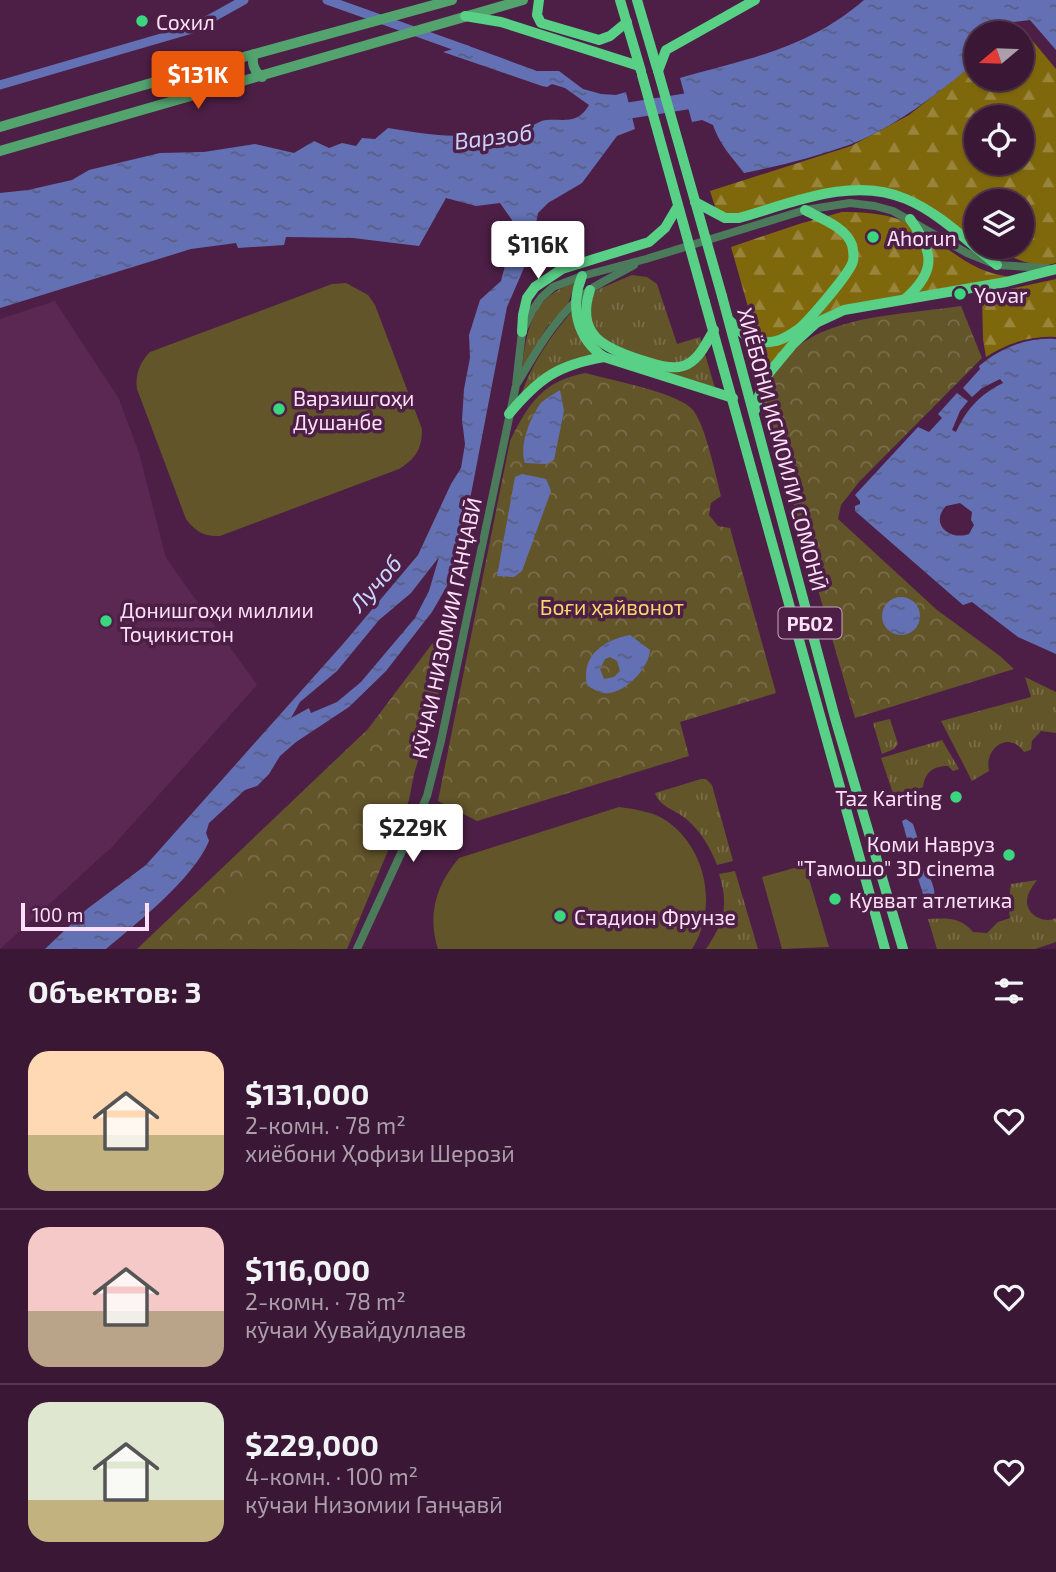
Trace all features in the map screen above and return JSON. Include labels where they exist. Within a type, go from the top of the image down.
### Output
[{"type":"highway","points":[[539,0],[537,15],[541,23],[590,39],[607,39],[626,22]]},
{"type":"highway","points":[[658,71],[666,50],[755,0]]},
{"type":"highway","name":"ХИЁБОНИ ИСМОИЛИ СОМОНӢ","points":[[638,1],[729,319],[835,718],[903,949]]},
{"type":"highway","name":"ХИЁБОНИ ИСМОИЛИ СОМОНӢ","points":[[621,3],[885,949]]},
{"type":"highway","points":[[465,16],[501,22],[640,71]]},
{"type":"highway","points":[[649,38],[658,47],[666,50]]},
{"type":"highway","points":[[695,202],[725,218],[740,218],[838,191],[872,191],[908,199],[951,228],[997,265]]},
{"type":"highway","points":[[522,332],[527,298],[535,286],[562,269],[649,242],[659,236],[678,206]]},
{"type":"highway","points":[[729,319],[744,336],[753,340],[775,341],[786,337],[801,327],[848,272],[853,260],[852,244],[843,232],[806,210]]},
{"type":"highway","points":[[905,299],[919,287],[929,262],[928,247],[910,219]]},
{"type":"highway","points":[[754,413],[764,379],[793,344],[816,323],[844,310],[1006,282],[1056,268]]},
{"type":"highway","points":[[582,276],[575,302],[579,328],[594,350],[604,357],[733,398]]},
{"type":"highway","points":[[590,290],[585,307],[586,320],[593,336],[613,351],[660,366],[684,366],[700,354],[713,330]]},
{"type":"highway","points":[[509,414],[538,382],[555,370],[569,364],[604,357]]},
{"type":"main road","points":[[0,127],[201,68],[452,0]]},
{"type":"main road","points":[[0,151],[523,0]]},
{"type":"main road","points":[[254,54],[254,65],[262,77]]},
{"type":"main road","points":[[201,68],[208,78],[209,92]]},
{"type":"street","points":[[516,385],[522,332],[541,298],[553,287],[806,210],[850,203],[893,211],[967,253],[997,265],[1056,268]]},
{"type":"street","points":[[516,385],[554,325],[575,302],[590,290],[646,259]]},
{"type":"street","name":"КӮЧАИ НИЗОМИИ ГАНҶАВӢ","points":[[357,949],[427,796],[516,385]]},
{"type":"shaded area","name":"Донишгоҳи миллии Тоҷикистон","points":[[55,301],[119,399],[139,453],[166,558],[257,685],[113,846],[0,949],[0,319]]},
{"type":"green space","points":[[1034,42],[1056,69],[1056,263],[1044,266],[1017,259],[1034,259],[1034,189],[964,189],[964,234],[908,199],[860,189],[739,216],[717,213],[710,191],[851,146],[909,115],[964,71],[964,91],[1034,91]]},
{"type":"green space","points":[[842,212],[872,213],[901,220],[979,268],[1011,277],[841,309],[766,370],[731,247]]},
{"type":"green space","points":[[632,275],[647,277],[657,284],[677,344],[700,337],[715,388],[619,357],[596,346],[584,301],[599,289]]},
{"type":"green space","points":[[1056,279],[1056,337],[1019,341],[986,357],[982,295]]},
{"type":"green space","name":"Варзишгоҳи Душанбе","points":[[346,283],[368,295],[375,305],[422,429],[417,452],[399,469],[220,536],[200,532],[186,519],[137,389],[138,373],[143,360],[150,352],[332,284]]},
{"type":"green space","points":[[575,283],[568,304],[547,327],[522,368],[526,340],[534,315],[549,296]]},
{"type":"green space","points":[[961,306],[982,358],[859,482],[841,505],[838,519],[937,610],[1014,669],[855,718],[759,385],[794,350],[823,332],[881,316]]},
{"type":"green space","points":[[573,310],[596,355],[520,398],[542,351]]},
{"type":"green space","name":"Боғи ҳайвонот","points":[[585,373],[672,397],[692,409],[697,416],[710,450],[721,496],[711,503],[709,515],[718,526],[730,528],[776,693],[680,722],[689,756],[477,821],[438,801],[510,441],[523,416],[538,396],[558,382]]},
{"type":"green space","points":[[438,636],[455,639],[414,774],[409,800],[347,949],[137,949],[368,729]]},
{"type":"green space","points":[[1025,677],[1056,692],[1056,733],[1041,731],[1032,741],[1031,750],[1024,752],[1011,742],[999,745],[990,755],[989,771],[972,781],[941,721],[1031,697]]},
{"type":"green space","points":[[890,719],[898,744],[894,749],[882,754],[873,723]]},
{"type":"green space","points":[[942,740],[959,769],[953,771],[948,766],[938,767],[928,774],[923,787],[895,799],[881,758]]},
{"type":"green space","points":[[706,779],[712,785],[733,861],[717,865],[696,828],[664,805],[655,793]]},
{"type":"green space","points":[[619,807],[662,818],[677,829],[698,860],[704,878],[705,914],[692,949],[438,949],[433,924],[436,901],[444,879],[459,858]]},
{"type":"green space","points":[[805,865],[829,947],[782,949],[762,877]]},
{"type":"green space","points":[[735,871],[758,949],[706,949],[717,931],[723,913],[724,895],[719,874]]},
{"type":"green space","points":[[252,878],[267,897],[236,919],[222,900]]},
{"type":"green space","points":[[1037,880],[1028,894],[1027,905],[1033,914],[1041,919],[1056,918],[1056,942],[1035,949],[937,949],[928,919],[953,920],[963,923],[973,932],[987,933],[998,922],[1010,918],[1008,905],[1011,884]]},
{"type":"water","points":[[864,0],[1056,0],[1056,50],[1034,25],[1034,21],[964,21],[964,72],[932,97],[883,129],[849,145],[744,173],[723,145],[713,125],[702,120],[692,122],[680,78],[777,50],[843,17]]},
{"type":"water","points":[[466,45],[537,71],[559,71],[583,89],[601,94],[616,95],[626,92],[635,129],[617,136],[582,183],[548,203],[538,213],[530,254],[507,307],[461,546],[447,586],[432,612],[386,671],[349,707],[296,742],[280,756],[269,774],[257,786],[245,790],[209,823],[206,833],[209,841],[191,870],[148,913],[106,949],[45,949],[87,909],[146,865],[343,644],[418,555],[461,468],[465,444],[462,420],[470,358],[469,335],[480,300],[501,281],[509,250],[512,220],[500,203],[476,206],[446,198],[419,246],[353,238],[286,237],[284,245],[238,248],[236,243],[191,249],[0,308],[0,193],[72,180],[89,170],[160,153],[204,152],[255,144],[294,153],[314,141],[329,148],[342,143],[356,146],[362,138],[375,139],[388,128],[455,136],[500,134],[528,128],[545,120],[576,118],[589,105],[565,88],[552,84],[542,86],[443,52]],"holes":[[[439,557],[429,591],[415,618],[361,682],[337,702],[311,713],[309,708],[291,718],[300,702],[337,671],[379,620],[411,593]]]},
{"type":"water","points":[[1056,339],[1056,654],[1018,637],[972,602],[963,605],[855,511],[855,506],[860,504],[860,501],[855,495],[918,427],[929,432],[942,418],[938,414],[957,393],[968,401],[960,411],[952,430],[956,432],[975,403],[1003,383],[1000,379],[982,388],[972,397],[963,388],[980,369],[979,366],[1015,345]],"holes":[[[960,503],[972,512],[971,520],[974,525],[969,534],[955,535],[941,525],[941,513],[946,506]]]},
{"type":"water","points":[[560,390],[564,411],[554,460],[546,464],[525,463],[523,448],[533,416],[541,403]]},
{"type":"water","points":[[522,474],[546,479],[551,491],[522,571],[514,577],[497,576],[515,477]]},
{"type":"water","points":[[901,597],[915,602],[920,616],[915,630],[901,635],[887,630],[882,616],[887,602]]},
{"type":"water","points":[[630,635],[650,650],[649,657],[640,673],[626,686],[611,693],[599,692],[587,685],[586,674],[591,657],[603,645]],"holes":[[[610,657],[617,661],[620,671],[614,677],[604,679],[600,669],[605,659]]]},
{"type":"water","points":[[906,819],[913,824],[921,849],[914,855],[911,853],[902,821]]},
{"type":"water","points":[[925,870],[934,890],[934,899],[927,907],[917,875]]},
{"type":"waterway","points":[[0,85],[192,29],[244,0]]},
{"type":"waterway","points":[[327,0],[467,50]]},
{"type":"waterway","name":"Варзоб","points":[[613,121],[626,111],[708,98]]},
{"type":"place","name":"Сохил","points":[[142,21]]},
{"type":"place","name":"Ahorun","points":[[873,237]]},
{"type":"place","name":"Yovar","points":[[960,294]]},
{"type":"place","name":"Варзишгоҳи Душанбе","points":[[279,409]]},
{"type":"place","name":"Донишгоҳи миллии Тоҷикистон","points":[[106,621]]},
{"type":"place","name":"Taz Karting","points":[[956,797]]},
{"type":"place","name":"Коми Навруз \"Тамошо\" 3D cinema","points":[[1009,855]]},
{"type":"place","name":"Кувват атлетика","points":[[835,899]]},
{"type":"place","name":"Стадион Фрунзе","points":[[560,916]]},
{"type":"water label","name":"Лучоб","points":[[375,583]]}]
